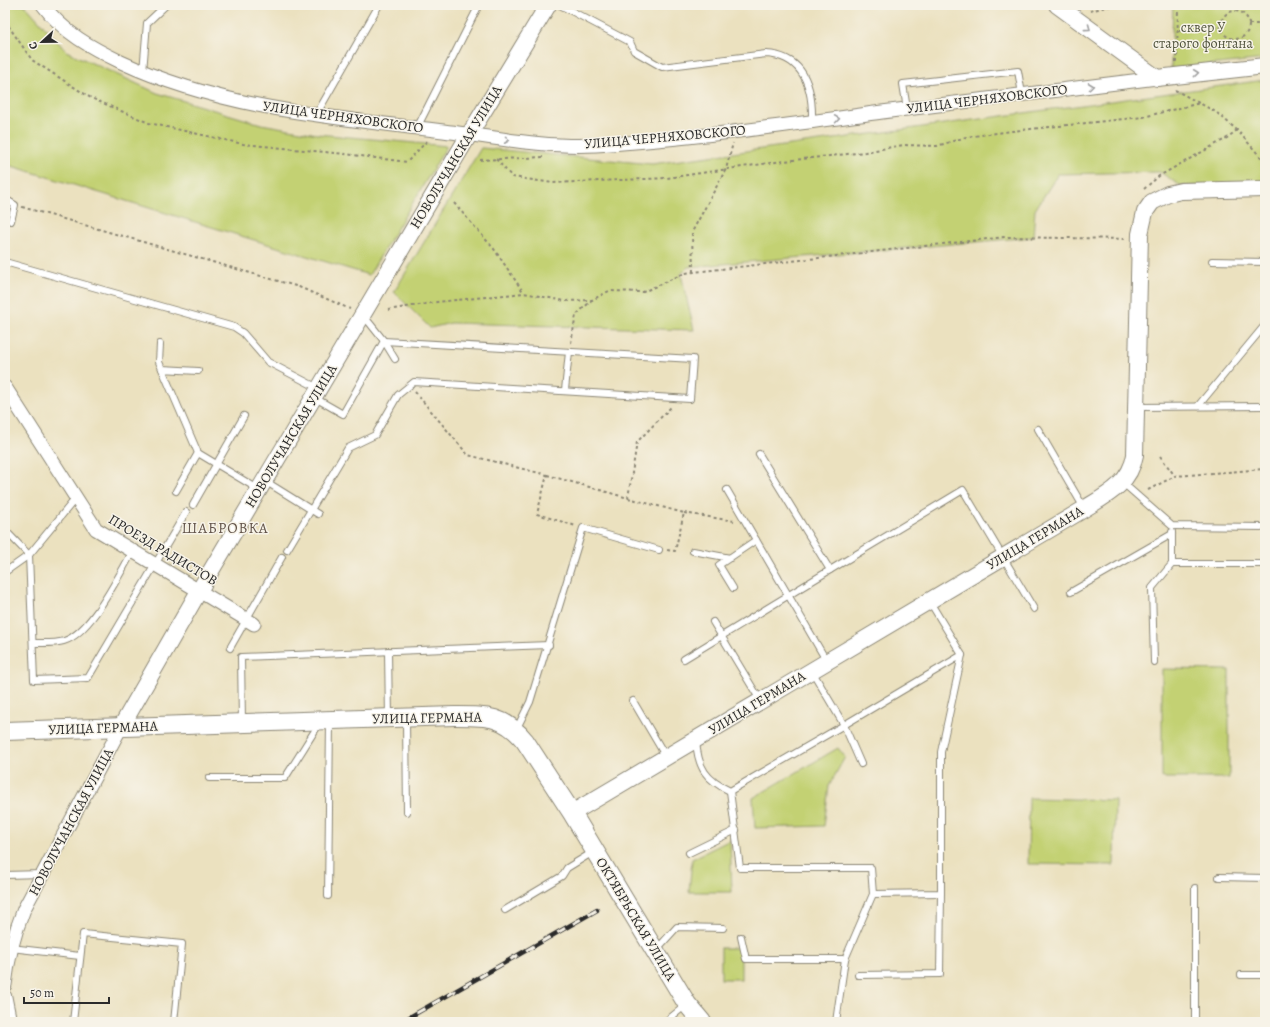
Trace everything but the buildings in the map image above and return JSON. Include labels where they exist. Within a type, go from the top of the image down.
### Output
[{"type":"main road","name":"УЛИЦА ГЕРМАНА","points":[[5,731],[484,716],[502,722],[515,730],[572,813]]},
{"type":"main road","name":"ОКТЯБРЬСКАЯ УЛИЦА","points":[[572,813],[687,1004],[702,1022]]},
{"type":"street","name":"УЛИЦА ЧЕРНЯХОВСКОГО","points":[[43,5],[66,32],[80,41],[143,72],[206,94],[260,107],[316,116],[438,130],[532,143],[593,145],[812,122],[1022,94],[1265,66]]},
{"type":"street","name":"НОВОЛУЧАНСКАЯ УЛИЦА","points":[[5,985],[11,948],[24,909],[121,727],[199,591],[469,135],[548,5]]},
{"type":"street","points":[[1057,5],[1072,11],[1157,78]]},
{"type":"street","name":"УЛИЦА ГЕРМАНА","points":[[572,813],[1106,496],[1123,482],[1134,464],[1137,407],[1139,247],[1145,212],[1157,198],[1181,191],[1265,188]]},
{"type":"street","name":"ПРОЕЗД РАДИСТОВ","points":[[5,387],[96,529],[250,622]]},
{"type":"street","points":[[5,997],[10,1022]]},
{"type":"lane","points":[[143,72],[146,23],[166,5]]},
{"type":"lane","points":[[316,116],[379,5]]},
{"type":"lane","points":[[417,128],[479,5]]},
{"type":"lane","points":[[560,5],[630,42],[634,51],[662,67],[766,54],[777,54],[788,59],[805,78],[810,90],[812,122]]},
{"type":"lane","points":[[907,109],[903,84],[1018,71],[1022,94]]},
{"type":"lane","points":[[5,199],[15,205],[11,221]]},
{"type":"lane","points":[[1212,261],[1265,262]]},
{"type":"lane","points":[[5,262],[234,327],[243,333],[268,362],[317,393],[343,414],[384,341]]},
{"type":"lane","points":[[363,315],[384,341],[395,359]]},
{"type":"lane","points":[[1198,406],[1265,325]]},
{"type":"lane","points":[[287,550],[348,448],[375,435],[398,395],[408,382],[565,390],[690,399],[693,359],[384,341]]},
{"type":"lane","points":[[160,344],[159,362],[198,453],[216,464],[262,485],[318,514]]},
{"type":"lane","points":[[565,390],[569,352]]},
{"type":"lane","points":[[162,369],[198,371]]},
{"type":"lane","points":[[1137,407],[1265,406]]},
{"type":"lane","points":[[193,504],[244,416]]},
{"type":"lane","points":[[1038,430],[1084,509]]},
{"type":"lane","points":[[176,491],[198,453]]},
{"type":"lane","points":[[760,454],[830,570]]},
{"type":"lane","points":[[1123,482],[1172,526],[1265,527]]},
{"type":"lane","points":[[727,490],[827,662]]},
{"type":"lane","points":[[684,658],[963,490],[1034,609]]},
{"type":"lane","points":[[5,572],[29,554],[76,498]]},
{"type":"lane","points":[[5,530],[29,554],[34,680],[88,678],[186,512]]},
{"type":"lane","points":[[1154,662],[1152,588],[1172,564],[1172,526]]},
{"type":"lane","points":[[515,730],[530,702],[549,645],[583,528],[659,550]]},
{"type":"lane","points":[[1071,592],[1172,534]]},
{"type":"lane","points":[[733,588],[719,565],[756,540]]},
{"type":"lane","points":[[33,643],[58,642],[78,634],[92,618],[133,551]]},
{"type":"lane","points":[[693,551],[730,558]]},
{"type":"lane","points":[[230,648],[250,622],[282,557]]},
{"type":"lane","points":[[1172,564],[1265,564]]},
{"type":"lane","points":[[858,975],[940,974],[941,752],[962,655],[930,601]]},
{"type":"lane","points":[[713,622],[760,701]]},
{"type":"lane","points":[[242,724],[241,657],[549,645]]},
{"type":"lane","points":[[388,651],[398,718],[407,812]]},
{"type":"lane","points":[[730,792],[962,655]]},
{"type":"lane","points":[[812,671],[844,725],[861,764]]},
{"type":"lane","points":[[633,702],[666,757]]},
{"type":"lane","points":[[209,778],[285,778],[325,721]]},
{"type":"lane","points":[[325,721],[328,896]]},
{"type":"lane","points":[[696,739],[697,757],[703,770],[714,784],[730,792]]},
{"type":"lane","points":[[730,792],[740,868],[871,868],[873,894],[845,959],[836,1022]]},
{"type":"lane","points":[[689,853],[736,830]]},
{"type":"lane","points":[[505,910],[562,876],[567,868],[595,851]]},
{"type":"lane","points":[[5,875],[42,874]]},
{"type":"lane","points":[[1219,877],[1265,878]]},
{"type":"lane","points":[[1195,888],[1195,1022]]},
{"type":"lane","points":[[873,894],[941,893]]},
{"type":"lane","points":[[655,951],[677,927],[723,928]]},
{"type":"lane","points":[[73,1022],[82,934],[182,944],[174,1022]]},
{"type":"lane","points":[[741,937],[746,958],[845,959]]},
{"type":"lane","points":[[11,948],[80,956]]},
{"type":"lane","points":[[1241,975],[1265,975]]},
{"type":"lane","points":[[665,1022],[687,1004]]},
{"type":"path","points":[[1072,11],[1114,5]]},
{"type":"path","points":[[1170,62],[1177,61],[1178,5]]},
{"type":"path","points":[[1234,5],[1234,11]]},
{"type":"path","points":[[1234,11],[1244,14],[1249,24],[1247,33],[1239,38],[1230,38],[1226,35],[1222,27],[1224,17],[1234,11]]},
{"type":"path","points":[[5,21],[32,60],[91,98],[148,123],[243,144],[407,162],[438,130]]},
{"type":"path","points":[[1249,24],[1265,24]]},
{"type":"path","points":[[1178,31],[1222,27]]},
{"type":"path","points":[[1171,88],[1216,112],[1237,130],[1265,162]]},
{"type":"path","points":[[496,159],[512,177],[553,183],[667,178],[865,152],[903,145],[937,146],[966,137],[1012,130],[1143,117],[1200,103]]},
{"type":"path","points":[[1144,189],[1159,176],[1226,138],[1237,130]]},
{"type":"path","points":[[693,272],[692,232],[726,170],[733,142]]},
{"type":"path","points":[[454,203],[494,249],[524,293]]},
{"type":"path","points":[[15,205],[299,287],[363,315]]},
{"type":"path","points":[[569,352],[576,315],[592,300],[610,291],[643,292],[685,273],[1005,237],[1133,239]]},
{"type":"path","points":[[388,310],[437,302],[524,293],[565,301],[592,300]]},
{"type":"path","points":[[408,382],[468,455],[684,513],[745,522]]},
{"type":"path","points":[[628,498],[637,442],[677,398]]},
{"type":"path","points":[[1160,456],[1175,476]]},
{"type":"path","points":[[1148,490],[1175,476],[1265,469]]},
{"type":"path","points":[[547,475],[537,514],[583,528]]},
{"type":"path","points":[[659,550],[675,551],[684,513]]},
{"type":"green space","points":[[5,5],[25,5],[66,51],[157,93],[261,124],[317,134],[447,146],[369,275],[5,164]]},
{"type":"green space","name":"сквер У старого фонтана","points":[[1173,5],[1265,5],[1265,59],[1171,69]]},
{"type":"green space","points":[[1265,80],[1265,185],[1181,186],[1160,172],[1058,174],[1035,210],[1033,237],[688,267],[681,274],[694,330],[451,323],[430,328],[394,292],[481,148],[652,164]]},
{"type":"green space","points":[[1162,669],[1229,670],[1229,778],[1162,778]]},
{"type":"green space","points":[[838,748],[845,757],[829,786],[824,826],[755,828],[753,798]]},
{"type":"green space","points":[[1029,798],[1115,800],[1114,865],[1028,864]]},
{"type":"green space","points":[[730,840],[732,892],[689,892],[692,859]]},
{"type":"green space","points":[[721,948],[741,948],[741,979],[721,979]]},
{"type":"railway","points":[[401,1022],[597,910]]},
{"type":"district","name":"ШАБРОВКА","points":[[225,528]]}]
